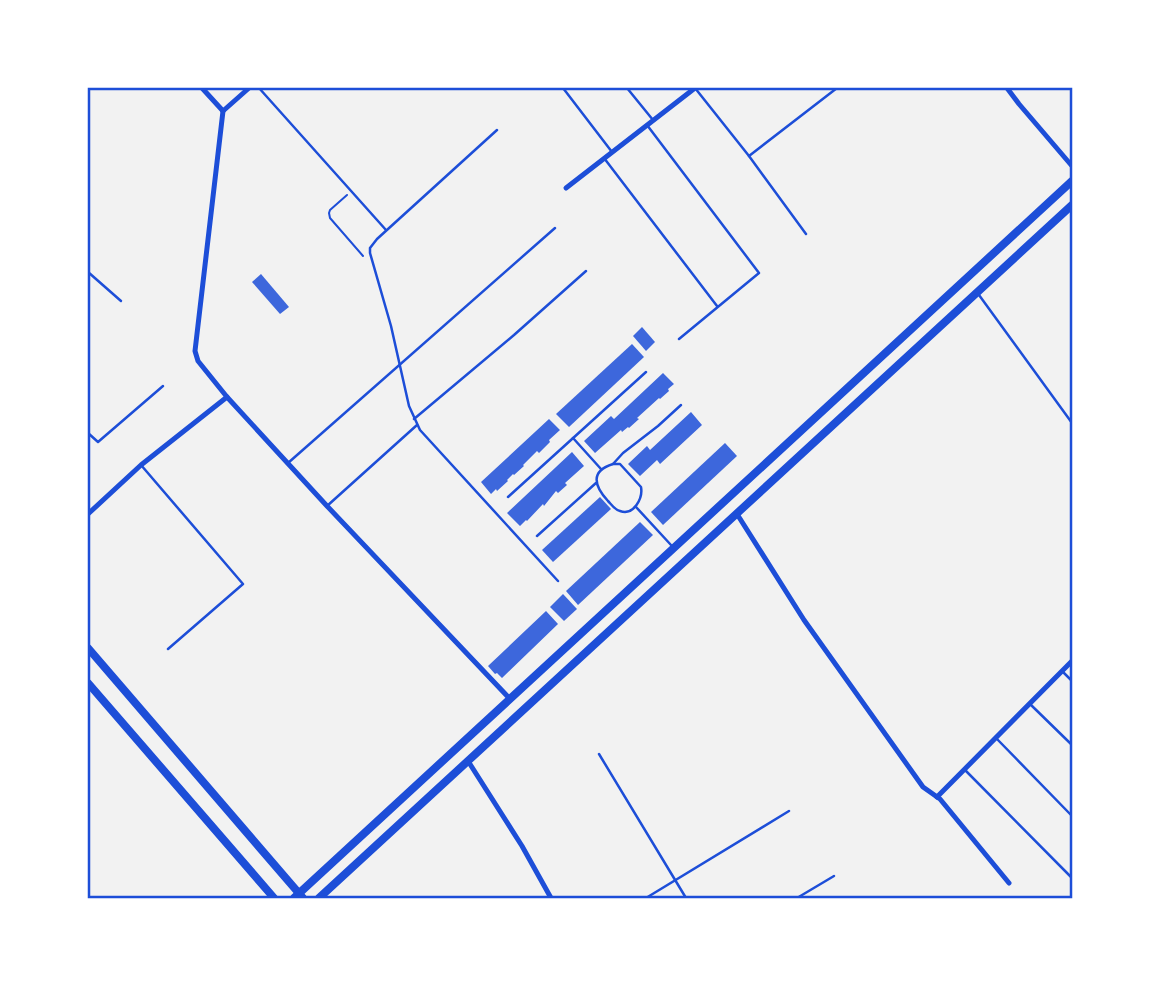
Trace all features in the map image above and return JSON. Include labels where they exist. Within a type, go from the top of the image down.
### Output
[{"type":"main road","points":[[88,648],[299,897],[1073,181]]},
{"type":"main road","points":[[319,898],[1073,205]]},
{"type":"main road","points":[[88,683],[274,898]]},
{"type":"street","points":[[202,88],[223,111]]},
{"type":"street","points":[[248,88],[223,111],[195,351],[198,361],[227,397],[327,506],[510,699]]},
{"type":"street","points":[[566,188],[695,88]]},
{"type":"street","points":[[1007,88],[1073,166]]},
{"type":"street","points":[[88,514],[141,465],[227,397]]},
{"type":"street","points":[[737,514],[820,642],[923,787],[937,797],[1009,883]]},
{"type":"street","points":[[937,797],[1073,661]]},
{"type":"street","points":[[468,761],[522,846],[551,898]]},
{"type":"lane","points":[[259,88],[386,230]]},
{"type":"lane","points":[[563,88],[612,152]]},
{"type":"lane","points":[[627,88],[653,120]]},
{"type":"lane","points":[[695,88],[806,234]]},
{"type":"lane","points":[[749,156],[837,88]]},
{"type":"lane","points":[[647,125],[759,273],[678,339]]},
{"type":"lane","points":[[497,130],[386,230],[370,248],[370,253],[391,326],[409,406],[417,425],[558,581]]},
{"type":"lane","points":[[604,158],[718,307]]},
{"type":"lane","points":[[288,463],[555,228]]},
{"type":"lane","points":[[414,419],[586,271]]},
{"type":"lane","points":[[88,272],[121,301]]},
{"type":"lane","points":[[977,292],[1073,423]]},
{"type":"lane","points":[[508,497],[646,372]]},
{"type":"lane","points":[[88,433],[98,442],[163,386]]},
{"type":"lane","points":[[613,464],[681,405]]},
{"type":"lane","points":[[327,506],[417,425]]},
{"type":"lane","points":[[573,439],[601,469]]},
{"type":"lane","points":[[613,464],[620,464],[641,487],[640,500],[636,507],[627,512],[622,513],[616,509],[600,492],[596,483],[601,469],[613,464]]},
{"type":"lane","points":[[141,465],[243,584],[168,649]]},
{"type":"lane","points":[[537,536],[596,483]]},
{"type":"lane","points":[[636,507],[674,548]]},
{"type":"lane","points":[[1062,671],[1073,681]]},
{"type":"lane","points":[[1030,704],[1073,745]]},
{"type":"lane","points":[[996,738],[1073,816]]},
{"type":"lane","points":[[600,754],[687,898]]},
{"type":"lane","points":[[965,770],[1073,878]]},
{"type":"lane","points":[[646,898],[789,811]]},
{"type":"lane","points":[[797,898],[834,876]]},
{"type":"path","points":[[351,191],[330,210],[330,218],[375,271]]},
{"type":"building","points":[[261,274],[289,307],[280,314],[252,282]]},
{"type":"building","points":[[642,327],[655,342],[646,351],[633,336]]},
{"type":"building","points":[[632,344],[644,357],[569,427],[556,414]]},
{"type":"building","points":[[663,373],[674,384],[669,391],[629,428],[622,432],[621,430],[595,453],[584,441],[611,416],[614,419]]},
{"type":"building","points":[[691,412],[702,425],[660,464],[657,460],[640,476],[628,464],[647,446],[650,450]]},
{"type":"building","points":[[549,419],[560,430],[539,453],[537,451],[508,481],[491,494],[481,482]]},
{"type":"building","points":[[725,443],[737,456],[663,525],[651,512]]},
{"type":"building","points":[[572,452],[584,466],[565,483],[567,485],[558,493],[556,491],[544,506],[543,504],[520,526],[507,513]]},
{"type":"building","points":[[600,497],[611,509],[553,562],[542,550]]},
{"type":"building","points":[[640,522],[653,535],[578,605],[566,591]]},
{"type":"building","points":[[563,594],[577,609],[564,621],[550,607]]},
{"type":"building","points":[[546,611],[558,624],[502,678],[495,674],[488,666]]}]
